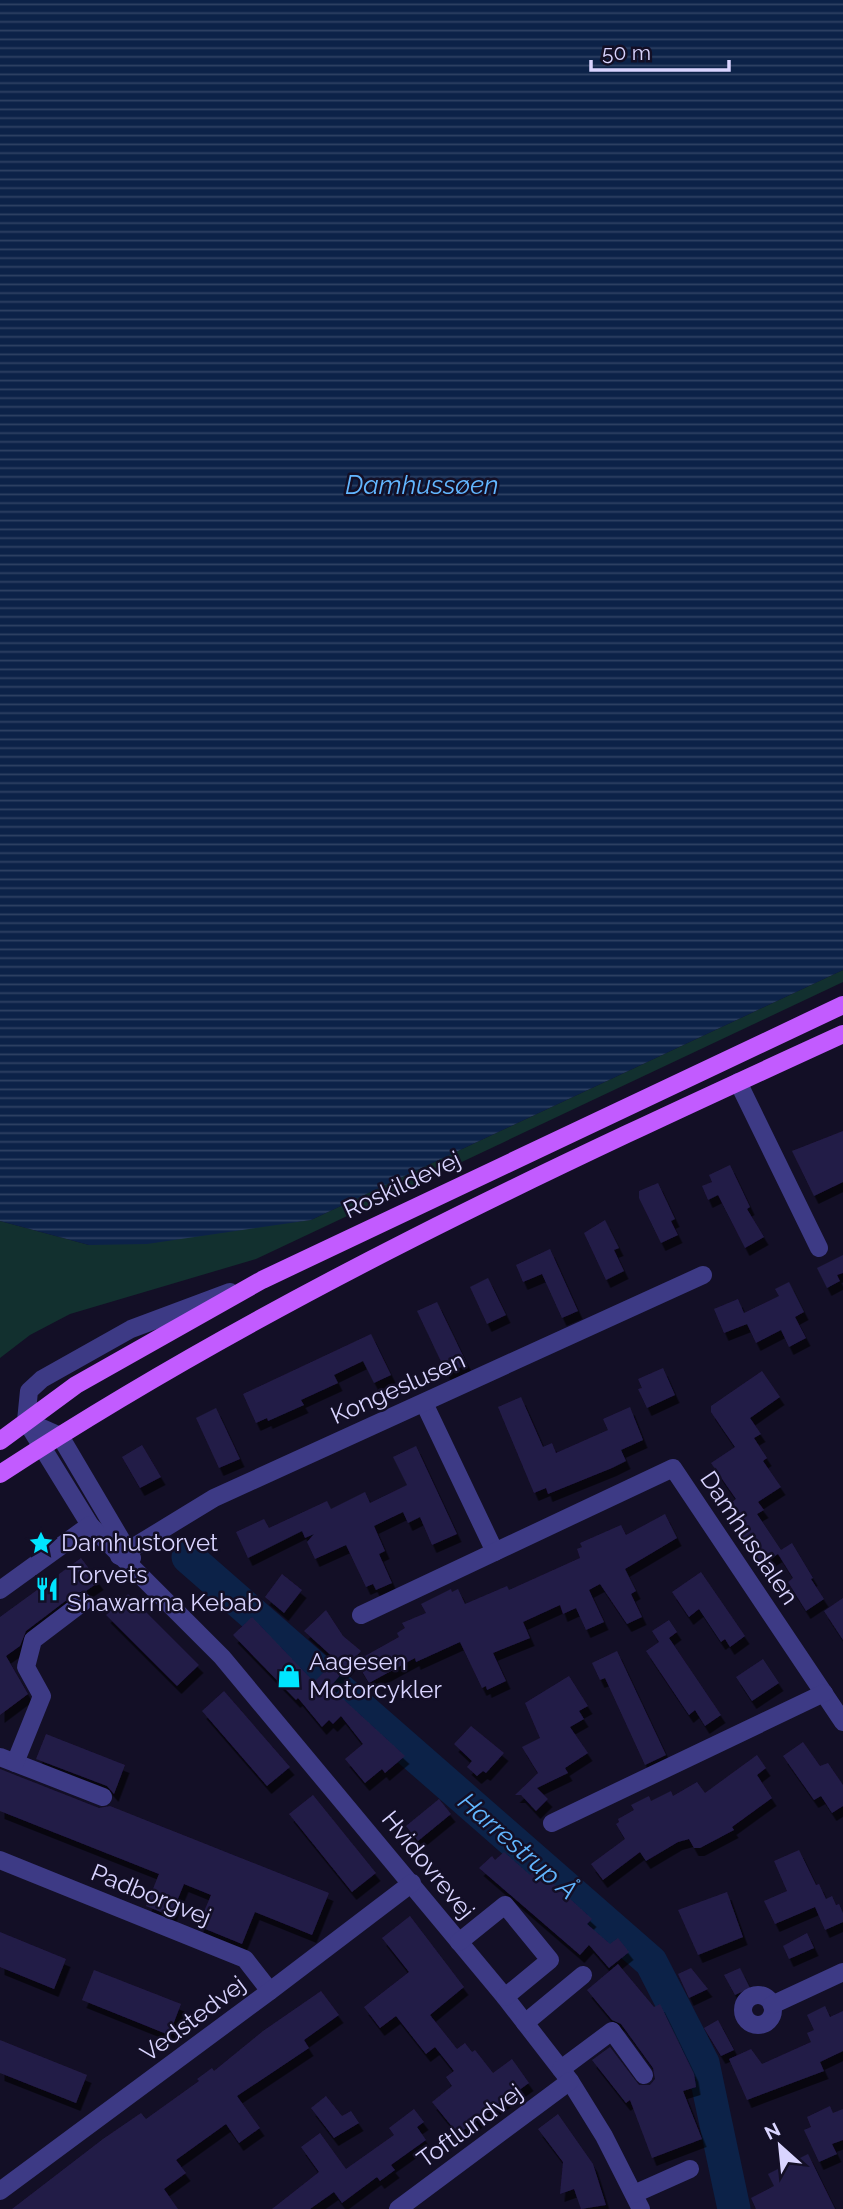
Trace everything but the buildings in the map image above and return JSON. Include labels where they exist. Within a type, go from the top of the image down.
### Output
[{"type":"main road","name":"Roskildevej","points":[[0,1441],[76,1385],[262,1280],[843,1006]]},
{"type":"main road","points":[[0,1474],[268,1315],[390,1250],[843,1034]]},
{"type":"street","points":[[738,1082],[819,1248]]},
{"type":"street","name":"Kongeslusen","points":[[123,1553],[214,1498],[704,1275]]},
{"type":"street","points":[[60,1436],[26,1421],[29,1391],[42,1379],[131,1329],[262,1280]]},
{"type":"street","points":[[424,1403],[495,1552]]},
{"type":"street","name":"Hvidovrevej","points":[[26,1421],[90,1525],[123,1553]]},
{"type":"street","name":"Hvidovrevej","points":[[60,1436],[123,1553],[142,1577],[222,1657],[505,1997],[566,2075],[638,2202]]},
{"type":"street","name":"Damhusdalen","points":[[361,1615],[673,1468],[843,1722]]},
{"type":"street","points":[[0,1590],[90,1525]]},
{"type":"street","points":[[83,1602],[33,1640],[26,1667],[42,1696],[7,1760],[103,1797]]},
{"type":"street","points":[[552,1823],[824,1693]]},
{"type":"street","name":"Padborgvej","points":[[0,1860],[245,1959],[270,1992]]},
{"type":"street","name":"Vedstedvej","points":[[0,2191],[270,1992],[412,1882]]},
{"type":"street","points":[[459,1942],[505,1905],[550,1960],[505,1997]]},
{"type":"street","points":[[772,2005],[843,1972]]},
{"type":"street","points":[[525,2023],[583,1975]]},
{"type":"street","name":"Toftlundvej","points":[[398,2209],[566,2075],[612,2031],[644,2075]]},
{"type":"street","points":[[638,2202],[690,2169]]},
{"type":"green space","points":[[843,970],[843,982],[256,1259],[70,1314],[30,1335],[0,1358],[0,1221],[89,1245],[311,1220]]},
{"type":"water","name":"Damhussøen","points":[[0,0],[843,0],[843,970],[311,1220],[147,1244],[89,1245],[0,1221]]},
{"type":"waterway","name":"Harrestrup Å","points":[[188,1557],[651,1962],[703,2063],[734,2209]]},
{"type":"place","name":"Damhustorvet","points":[[41,1543]]},
{"type":"place","name":"Torvets Shawarma Kebab","points":[[47,1589]]},
{"type":"place","name":"Aagesen Motorcykler","points":[[289,1676]]}]
